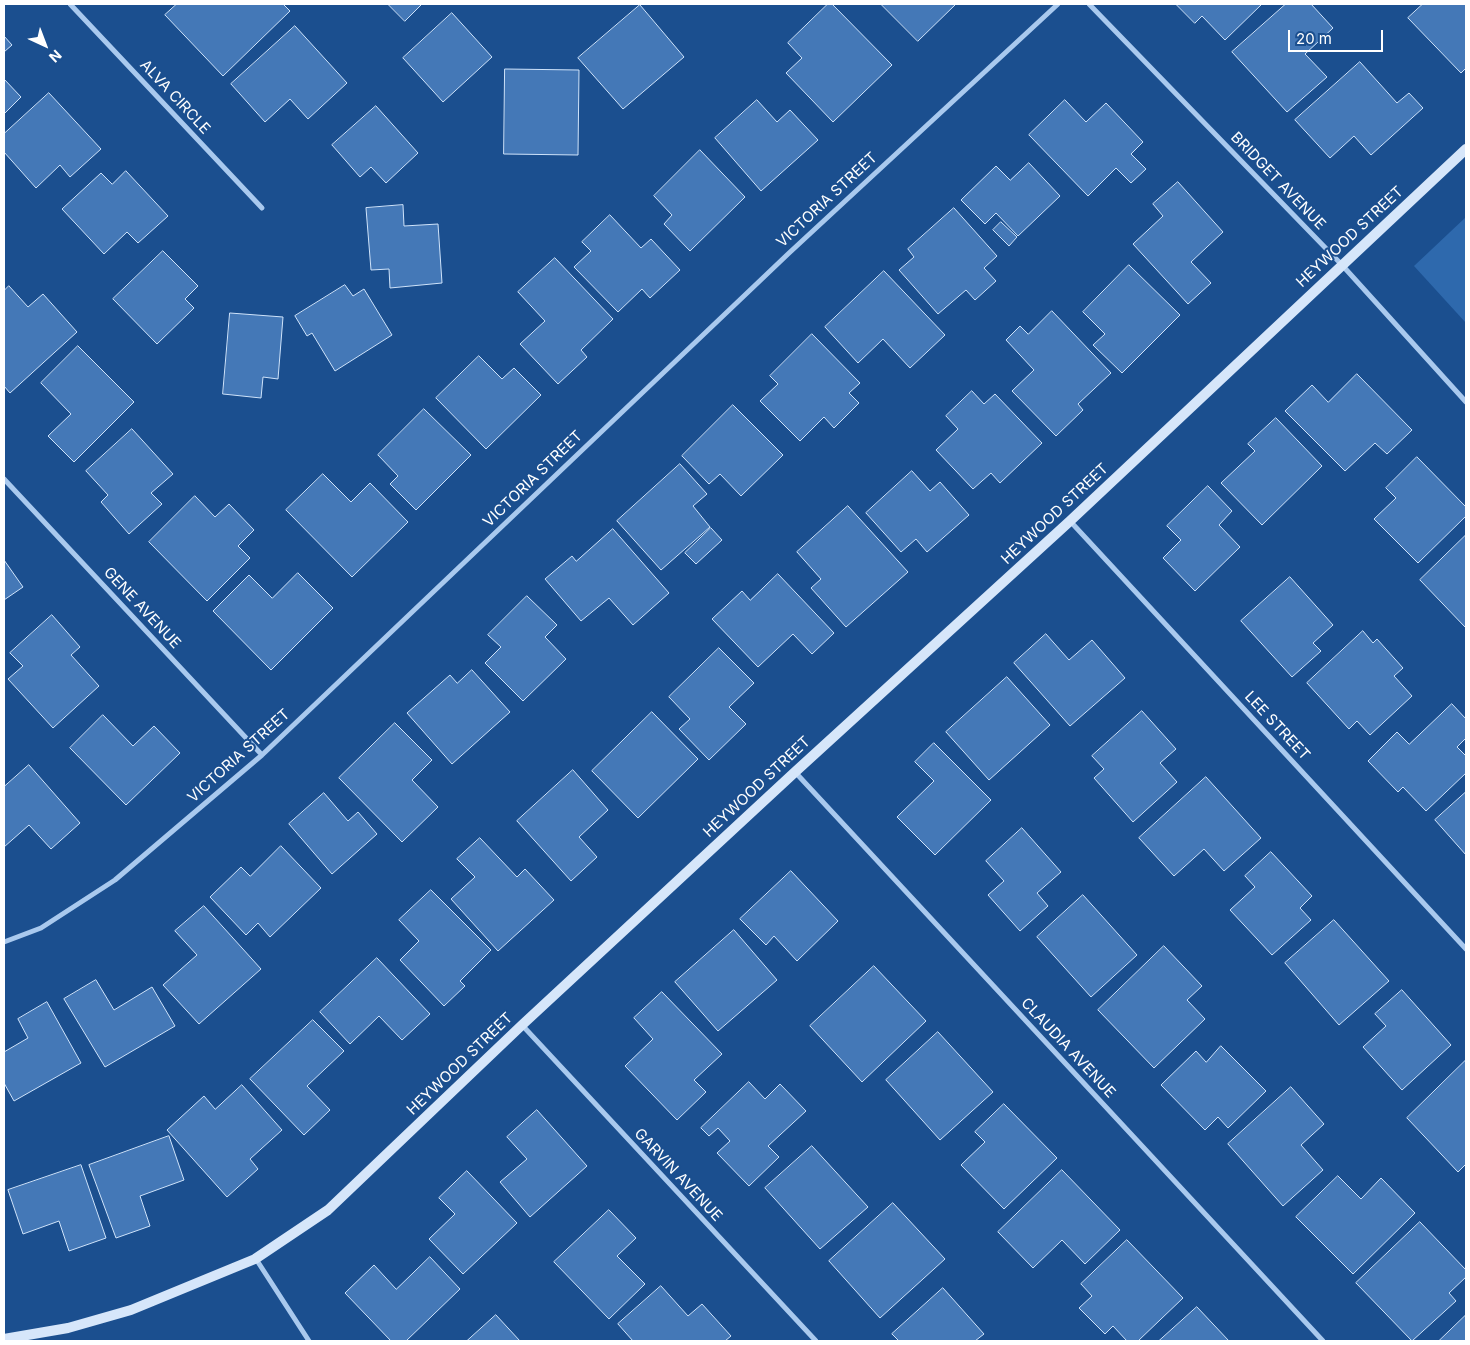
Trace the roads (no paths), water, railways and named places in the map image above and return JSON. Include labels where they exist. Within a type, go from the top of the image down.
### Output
[{"type":"street","name":"ALVA CIRCLE","points":[[70,4],[262,208]]},
{"type":"street","name":"VICTORIA STREET","points":[[4,942],[41,928],[115,880],[262,754],[788,254],[1058,4]]},
{"type":"street","name":"BRIDGET AVENUE","points":[[1089,4],[1342,265],[1466,402]]},
{"type":"street","name":"HEYWOOD STREET","points":[[4,1339],[68,1328],[131,1310],[255,1259],[328,1210],[522,1025],[794,772],[1070,521],[1466,149]]},
{"type":"street","name":"GENE AVENUE","points":[[4,480],[262,754]]},
{"type":"street","name":"LEE STREET","points":[[1070,521],[1466,949]]},
{"type":"street","name":"CLAUDIA AVENUE","points":[[794,772],[1323,1341]]},
{"type":"street","name":"GARVIN AVENUE","points":[[522,1025],[816,1341]]},
{"type":"street","points":[[255,1259],[309,1341]]}]
